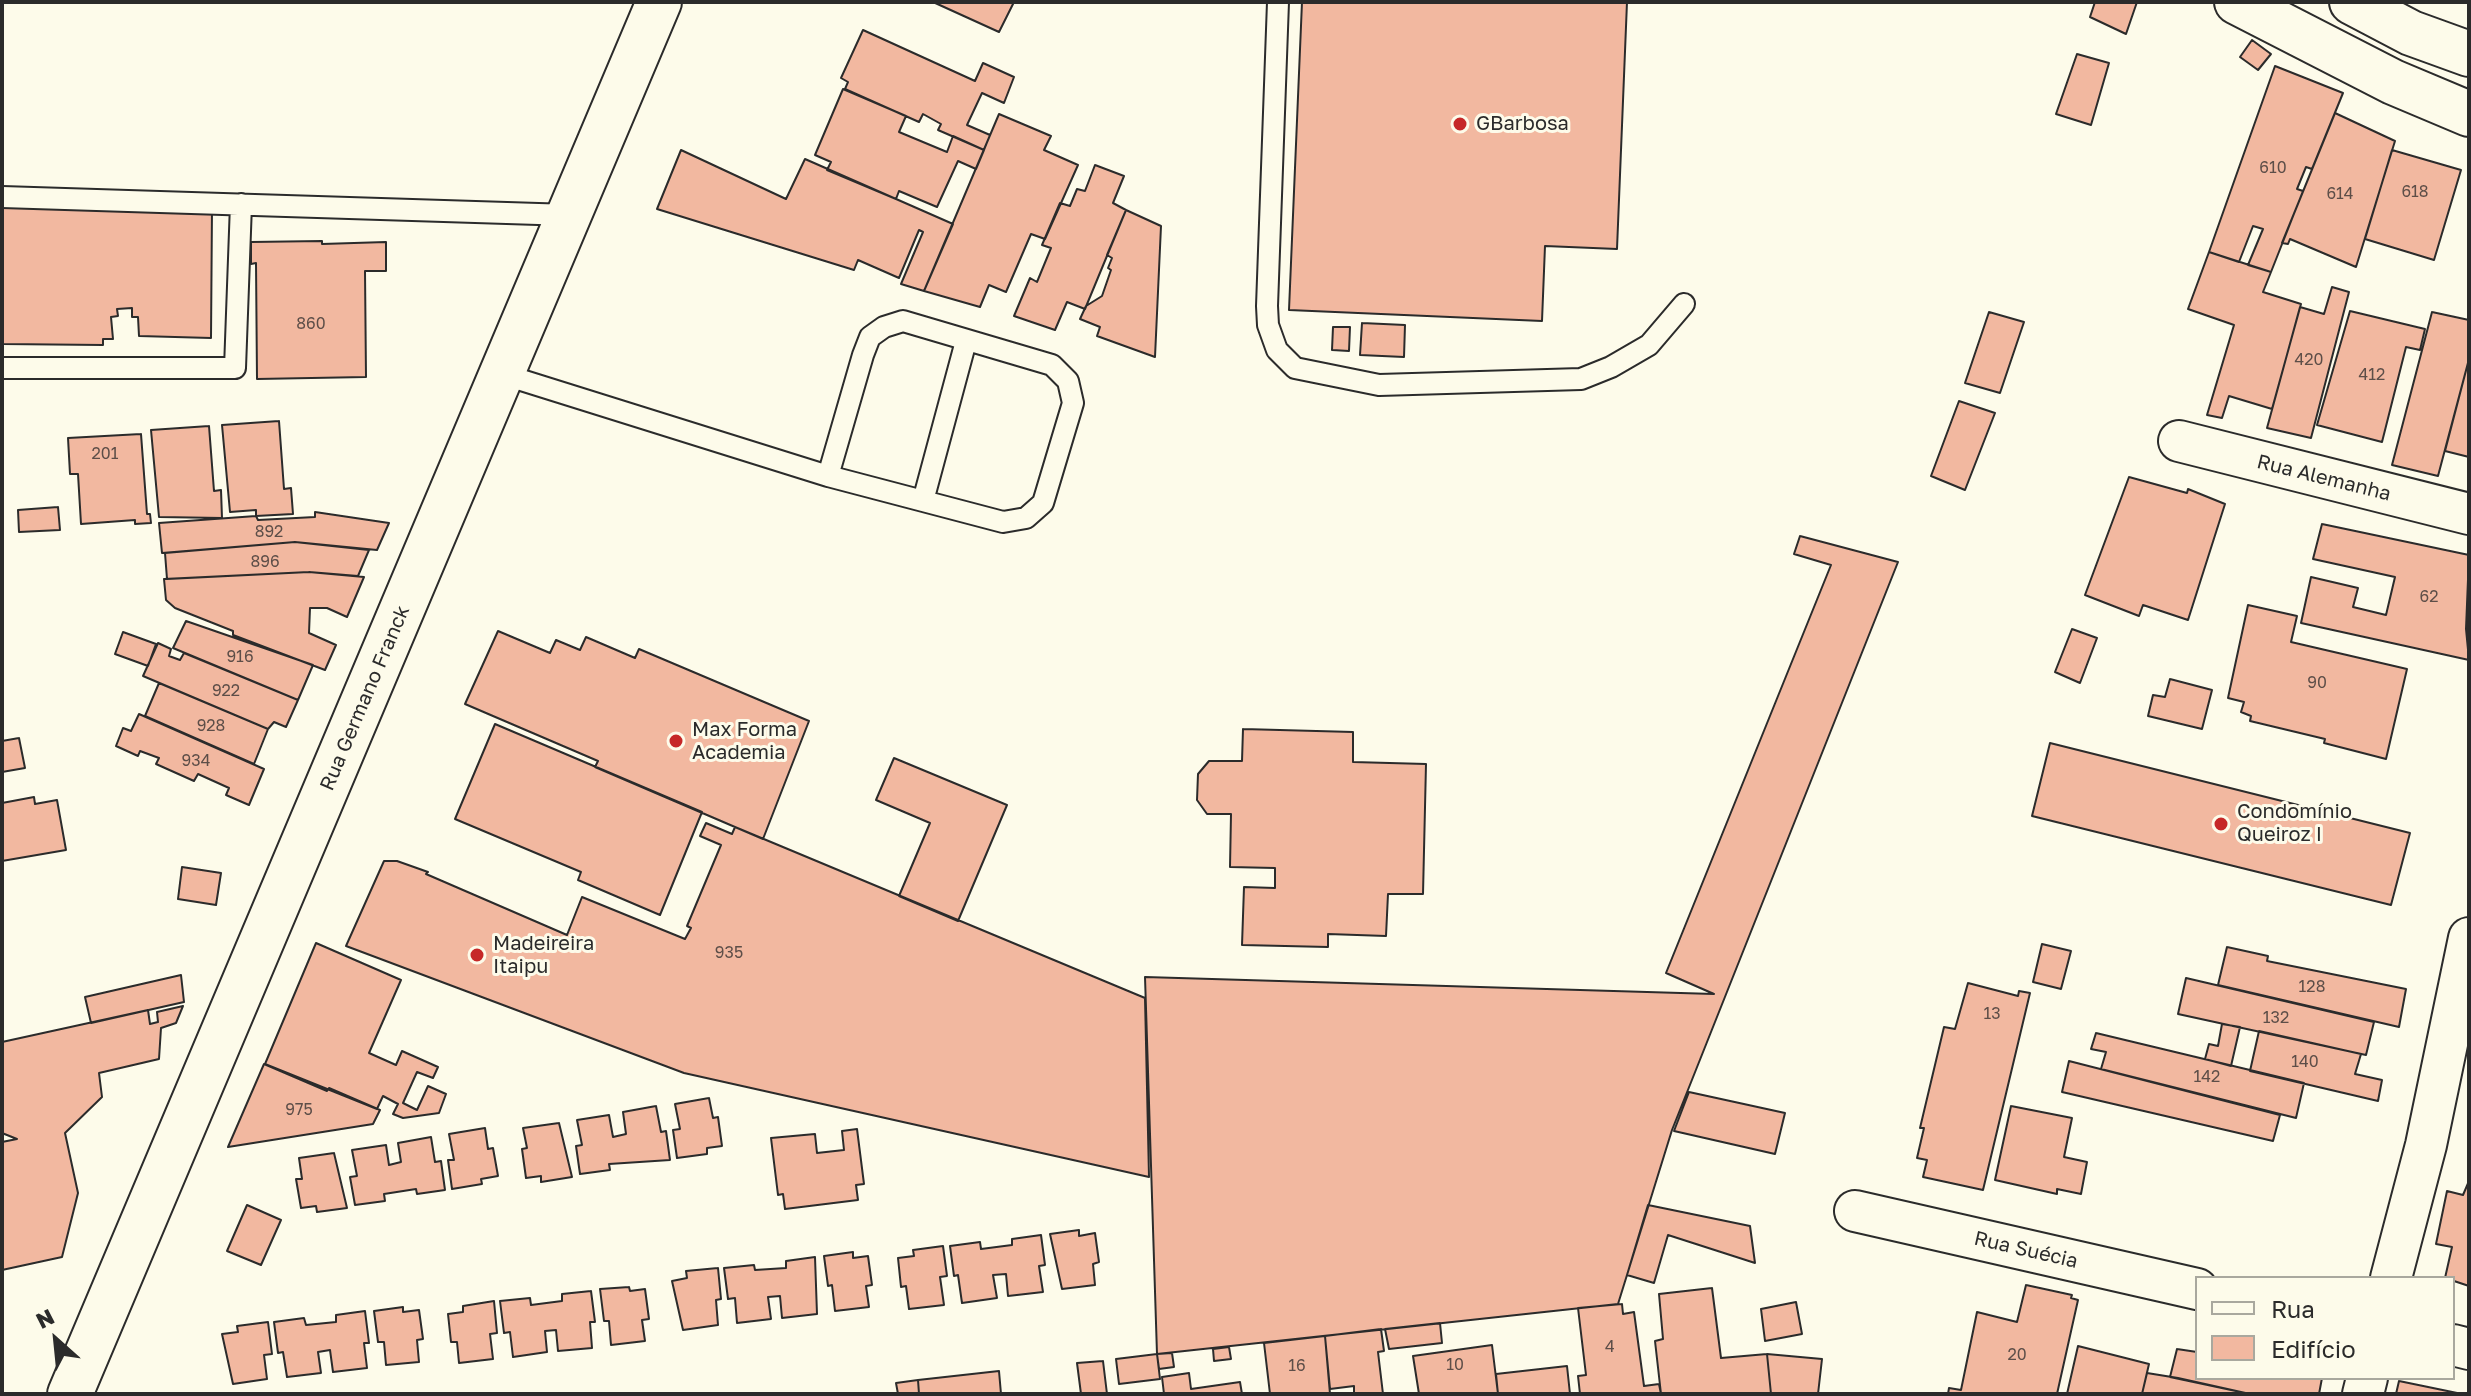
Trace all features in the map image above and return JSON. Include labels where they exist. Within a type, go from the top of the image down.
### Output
[{"type":"main road","name":"Rua Germano Franck","points":[[70,1394],[659,2]]},
{"type":"main road","points":[[2237,2],[2393,82],[2469,114]]},
{"type":"main road","points":[[2352,2],[2411,33],[2469,54]]},
{"type":"street","name":"Rua Alemanha","points":[[2179,441],[2469,514]]},
{"type":"street","points":[[2392,1276],[2426,1145],[2469,938]]},
{"type":"street","name":"Rua Suécia","points":[[1855,1211],[2195,1289]]},
{"type":"lane","points":[[1278,2],[1267,306],[1268,325],[1277,350],[1295,368],[1379,385],[1581,379],[1611,367],[1649,345],[1684,304]]},
{"type":"lane","points":[[2,197],[570,215]]},
{"type":"lane","points":[[2,368],[235,368],[241,204]]},
{"type":"lane","points":[[502,374],[828,476],[1003,522],[1026,518],[1043,503],[1073,403],[1068,381],[1052,365],[903,321],[884,327],[870,337],[828,476]]},
{"type":"lane","points":[[923,501],[966,341]]},
{"type":"building","points":[[933,2],[1014,2],[999,32]]},
{"type":"building","name":"GBarbosa","points":[[1302,2],[1627,2],[1617,249],[1545,246],[1542,321],[1289,310]]},
{"type":"building","points":[[2095,2],[2137,2],[2126,34],[2090,17]]},
{"type":"building","points":[[863,30],[975,81],[983,63],[1014,77],[1004,103],[982,93],[967,125],[990,135],[984,150],[938,130],[941,124],[923,114],[919,122],[845,89],[848,82],[841,78]]},
{"type":"building","points":[[2252,40],[2271,54],[2258,70],[2240,57]]},
{"type":"building","points":[[2077,54],[2109,63],[2091,125],[2056,114]]},
{"type":"building","points":[[2275,66],[2343,93],[2312,169],[2306,167],[2297,189],[2303,191],[2271,272],[2248,265],[2263,229],[2253,226],[2239,262],[2209,252]]},
{"type":"building","points":[[843,89],[906,116],[899,132],[947,152],[953,136],[984,150],[976,169],[958,161],[937,207],[899,191],[896,199],[827,170],[831,162],[815,155]]},
{"type":"building","points":[[2335,113],[2395,141],[2356,267],[2290,239],[2288,244],[2282,243]]},
{"type":"building","points":[[999,114],[1051,136],[1044,150],[1078,165],[1045,239],[1031,234],[1006,292],[989,285],[980,307],[924,291]]},
{"type":"building","points":[[681,150],[786,199],[805,159],[953,224],[924,291],[901,284],[923,232],[919,230],[899,278],[858,260],[854,270],[657,209]]},
{"type":"building","points":[[2392,150],[2461,170],[2434,260],[2365,239]]},
{"type":"building","points":[[1095,165],[1124,176],[1113,203],[1126,210],[1085,309],[1067,302],[1055,330],[1014,316],[1030,278],[1037,282],[1051,248],[1042,245],[1060,203],[1070,206],[1077,189],[1085,191]]},
{"type":"building","points":[[2,202],[212,208],[211,338],[139,336],[138,317],[132,317],[132,308],[117,309],[118,316],[111,317],[113,339],[103,339],[103,345],[2,344]]},
{"type":"building","points":[[1126,210],[1161,226],[1155,357],[1097,336],[1100,327],[1080,319],[1086,306],[1102,296],[1111,270],[1108,268],[1112,258],[1107,255]]},
{"type":"building","points":[[322,241],[322,244],[386,242],[386,271],[365,271],[366,377],[257,379],[256,263],[251,264],[251,242]]},
{"type":"building","points":[[2209,252],[2271,272],[2263,292],[2301,304],[2272,409],[2229,396],[2222,418],[2207,415],[2234,325],[2188,309]]},
{"type":"building","points":[[2332,287],[2349,292],[2311,438],[2267,428],[2300,307],[2324,314]]},
{"type":"building","points":[[2350,311],[2425,329],[2420,350],[2406,347],[2382,442],[2317,425]]},
{"type":"building","points":[[1989,312],[2024,322],[2000,393],[1965,383]]},
{"type":"building","points":[[2432,312],[2469,320],[2469,359],[2438,476],[2392,465]]},
{"type":"building","points":[[1362,323],[1405,325],[1404,357],[1360,355]]},
{"type":"building","points":[[1333,327],[1350,327],[1349,351],[1332,350]]},
{"type":"building","points":[[2469,359],[2469,457],[2445,451]]},
{"type":"building","points":[[1959,401],[1995,413],[1965,490],[1931,476]]},
{"type":"building","points":[[279,421],[284,489],[291,488],[293,514],[256,516],[256,510],[230,512],[222,425]]},
{"type":"building","points":[[209,426],[214,491],[221,490],[222,518],[159,517],[151,430]]},
{"type":"building","points":[[141,434],[147,514],[150,514],[151,523],[135,524],[135,520],[81,524],[78,474],[70,474],[68,438]]},
{"type":"building","points":[[2129,477],[2187,493],[2188,489],[2225,504],[2188,620],[2143,605],[2139,616],[2085,595]]},
{"type":"building","points":[[58,507],[60,530],[19,532],[18,510]]},
{"type":"building","points":[[315,512],[389,523],[377,550],[295,542],[162,553],[159,523],[256,516],[258,520],[315,517]]},
{"type":"building","points":[[2322,524],[2469,555],[2466,629],[2469,660],[2301,623],[2311,577],[2358,588],[2353,607],[2386,615],[2395,577],[2313,559]]},
{"type":"building","points":[[1800,536],[1898,562],[1672,1130],[1618,1304],[1157,1354],[1145,977],[1714,994],[1666,973],[1831,565],[1794,554]]},
{"type":"building","points":[[295,542],[369,550],[358,576],[309,572],[167,579],[165,553]]},
{"type":"building","points":[[309,572],[364,577],[347,617],[327,608],[310,608],[309,633],[336,645],[325,670],[233,635],[233,631],[175,608],[166,600],[164,579]]},
{"type":"building","points":[[2248,605],[2297,616],[2291,642],[2407,669],[2386,759],[2324,743],[2325,739],[2250,721],[2251,716],[2241,712],[2244,702],[2228,698]]},
{"type":"building","points":[[186,621],[313,665],[298,700],[173,648]]},
{"type":"building","points":[[2072,629],[2097,638],[2080,683],[2055,672]]},
{"type":"building","name":"Max Forma Academia","points":[[498,631],[550,653],[556,640],[580,650],[586,637],[635,658],[639,649],[809,721],[763,839],[595,767],[598,761],[465,704]]},
{"type":"building","points":[[123,632],[156,644],[148,666],[115,654]]},
{"type":"building","points":[[158,643],[171,649],[169,656],[180,660],[184,653],[298,700],[286,727],[274,722],[268,729],[143,676]]},
{"type":"building","points":[[2170,679],[2212,690],[2202,729],[2148,716],[2153,695],[2165,697]]},
{"type":"building","points":[[159,683],[268,729],[254,764],[145,716]]},
{"type":"building","points":[[139,714],[264,769],[249,805],[226,795],[229,788],[198,774],[194,781],[156,764],[159,758],[140,751],[138,756],[116,746],[123,728],[131,731]]},
{"type":"building","points":[[495,724],[702,812],[660,915],[578,880],[581,872],[455,819]]},
{"type":"building","points":[[1243,729],[1353,732],[1353,762],[1426,764],[1423,894],[1388,894],[1386,936],[1328,934],[1328,947],[1242,945],[1244,887],[1275,888],[1275,868],[1230,867],[1231,814],[1207,814],[1197,800],[1198,774],[1209,761],[1242,761]]},
{"type":"building","points":[[19,738],[25,768],[2,772],[2,741]]},
{"type":"building","name":"Condomínio Queiroz I","points":[[2050,743],[2410,833],[2391,905],[2032,816]]},
{"type":"building","points":[[894,758],[1007,805],[958,921],[899,896],[930,823],[876,800]]},
{"type":"building","points":[[34,797],[35,804],[57,800],[66,850],[2,861],[2,803]]},
{"type":"building","points":[[706,823],[732,834],[735,827],[1145,998],[1149,1177],[684,1073],[346,946],[384,861],[397,861],[428,872],[426,874],[567,935],[582,897],[685,939],[691,928],[687,926],[721,845],[700,836]]},
{"type":"building","points":[[182,867],[221,873],[216,905],[178,899]]},
{"type":"building","points":[[316,943],[401,980],[369,1053],[396,1065],[402,1051],[438,1067],[433,1078],[417,1072],[403,1103],[417,1110],[428,1086],[446,1094],[439,1113],[403,1118],[393,1114],[398,1104],[383,1096],[377,1109],[265,1064]]},
{"type":"building","points":[[2042,944],[2071,951],[2061,989],[2033,982]]},
{"type":"building","points":[[2227,947],[2268,956],[2267,961],[2406,989],[2399,1027],[2218,985]]},
{"type":"building","points":[[181,975],[184,1002],[91,1023],[85,997]]},
{"type":"building","points":[[2186,978],[2374,1022],[2366,1055],[2178,1014]]},
{"type":"building","points":[[1968,983],[2018,996],[2019,991],[2030,993],[1983,1190],[1923,1177],[1927,1160],[1917,1158],[1924,1128],[1920,1128],[1944,1027],[1955,1029]]},
{"type":"building","points":[[183,1006],[176,1023],[161,1028],[159,1059],[99,1073],[102,1097],[65,1133],[78,1193],[62,1257],[2,1270],[2,1142],[17,1139],[2,1133],[2,1042],[148,1010],[150,1024],[158,1022],[157,1012]]},
{"type":"building","points":[[2222,1024],[2240,1027],[2231,1066],[2205,1059],[2209,1044],[2218,1046]]},
{"type":"building","points":[[2259,1031],[2361,1054],[2355,1074],[2382,1080],[2378,1101],[2250,1071]]},
{"type":"building","points":[[2096,1033],[2304,1083],[2296,1118],[2101,1069],[2106,1052],[2091,1049]]},
{"type":"building","points":[[2069,1061],[2280,1115],[2273,1141],[2062,1092]]},
{"type":"building","points":[[264,1064],[380,1110],[373,1124],[228,1147]]},
{"type":"building","points":[[1689,1092],[1785,1113],[1775,1154],[1674,1131]]},
{"type":"building","points":[[709,1098],[713,1118],[718,1117],[722,1146],[707,1148],[707,1154],[677,1158],[673,1130],[680,1129],[675,1104]]},
{"type":"building","points":[[656,1106],[661,1132],[666,1131],[670,1160],[609,1164],[610,1170],[580,1174],[576,1146],[582,1145],[577,1120],[609,1115],[613,1137],[626,1134],[623,1112]]},
{"type":"building","points":[[2011,1106],[2072,1118],[2064,1157],[2087,1162],[2081,1194],[2057,1189],[2057,1194],[1995,1180]]},
{"type":"building","points":[[559,1123],[572,1177],[541,1182],[541,1176],[526,1178],[522,1149],[527,1148],[523,1128]]},
{"type":"building","points":[[485,1128],[488,1149],[493,1148],[498,1176],[481,1179],[482,1184],[452,1189],[448,1160],[454,1160],[449,1134]]},
{"type":"building","points":[[857,1129],[864,1184],[856,1185],[858,1200],[785,1209],[783,1194],[778,1195],[771,1138],[815,1134],[817,1153],[844,1150],[842,1131]]},
{"type":"building","points":[[431,1137],[435,1162],[441,1161],[445,1190],[417,1194],[416,1189],[384,1194],[385,1201],[355,1205],[350,1177],[357,1176],[352,1150],[386,1145],[389,1165],[401,1162],[398,1143]]},
{"type":"building","points":[[334,1153],[347,1208],[317,1212],[316,1206],[301,1208],[296,1179],[302,1179],[299,1158]]},
{"type":"building","points":[[2469,1181],[2469,1286],[2455,1281],[2455,1276],[2445,1276],[2452,1247],[2436,1244],[2447,1191],[2463,1195]]},
{"type":"building","points":[[247,1205],[281,1220],[261,1265],[227,1251]]},
{"type":"building","points":[[1648,1205],[1750,1226],[1755,1263],[1668,1235],[1654,1283],[1627,1275]]},
{"type":"building","points":[[1079,1230],[1079,1236],[1095,1233],[1099,1262],[1093,1264],[1095,1285],[1062,1289],[1050,1234]]},
{"type":"building","points":[[1041,1235],[1045,1265],[1039,1266],[1043,1292],[1008,1296],[1006,1274],[993,1275],[997,1298],[962,1303],[950,1246],[980,1242],[981,1249],[1012,1245],[1012,1239]]},
{"type":"building","points":[[943,1246],[947,1276],[940,1277],[944,1305],[909,1309],[906,1286],[901,1287],[898,1258],[914,1256],[913,1250]]},
{"type":"building","points":[[853,1252],[853,1258],[868,1256],[872,1285],[866,1286],[869,1307],[835,1311],[824,1256]]},
{"type":"building","points":[[815,1257],[817,1314],[782,1318],[780,1296],[768,1297],[771,1319],[737,1323],[735,1298],[728,1299],[724,1268],[754,1265],[755,1270],[786,1268],[786,1261]]},
{"type":"building","points":[[718,1268],[721,1299],[716,1300],[718,1325],[683,1330],[672,1281],[687,1278],[686,1271]]},
{"type":"building","points":[[2026,1285],[2072,1295],[2071,1298],[2078,1300],[2057,1394],[1948,1394],[1949,1388],[1961,1390],[1977,1312],[2017,1322]]},
{"type":"building","points":[[629,1287],[630,1291],[645,1289],[649,1319],[642,1320],[645,1341],[611,1345],[609,1321],[604,1321],[600,1289]]},
{"type":"building","points":[[1712,1288],[1721,1358],[1767,1354],[1771,1394],[1661,1394],[1655,1341],[1663,1339],[1659,1294]]},
{"type":"building","points":[[591,1291],[595,1322],[590,1322],[592,1348],[558,1351],[556,1330],[545,1331],[547,1352],[513,1357],[510,1332],[504,1333],[500,1301],[530,1298],[531,1305],[562,1301],[562,1294]]},
{"type":"building","points":[[494,1301],[497,1333],[490,1334],[493,1359],[459,1363],[457,1342],[451,1342],[448,1314],[463,1312],[463,1306]]},
{"type":"building","points":[[1796,1302],[1802,1334],[1765,1341],[1761,1309]]},
{"type":"building","points":[[1622,1304],[1623,1314],[1634,1312],[1644,1386],[1659,1384],[1661,1394],[1580,1394],[1578,1376],[1586,1375],[1578,1308]]},
{"type":"building","points":[[403,1307],[403,1312],[419,1310],[423,1339],[417,1340],[419,1362],[386,1365],[384,1342],[378,1342],[374,1311]]},
{"type":"building","points":[[365,1311],[369,1343],[364,1343],[367,1368],[333,1372],[330,1350],[318,1352],[321,1373],[287,1377],[283,1352],[278,1353],[274,1322],[304,1318],[306,1325],[336,1322],[336,1315]]},
{"type":"building","points":[[268,1322],[272,1354],[264,1355],[267,1379],[233,1384],[222,1334],[238,1332],[237,1326]]},
{"type":"building","points":[[1440,1323],[1442,1343],[1389,1349],[1385,1329]]},
{"type":"building","points":[[1381,1329],[1384,1351],[1378,1352],[1383,1394],[1354,1394],[1354,1386],[1330,1389],[1325,1336]]},
{"type":"building","points":[[1325,1336],[1330,1394],[1270,1394],[1264,1343]]},
{"type":"building","points":[[1492,1345],[1498,1394],[1419,1394],[1413,1356]]},
{"type":"building","points":[[2078,1346],[2149,1364],[2142,1394],[2067,1394]]},
{"type":"building","points":[[1229,1347],[1231,1359],[1214,1361],[1213,1349]]},
{"type":"building","points":[[2177,1349],[2195,1352],[2195,1380],[2322,1380],[2319,1394],[2250,1394],[2170,1377]]},
{"type":"building","points":[[1172,1353],[1174,1367],[1159,1369],[1157,1354]]},
{"type":"building","points":[[1157,1354],[1160,1379],[1119,1384],[1116,1359]]},
{"type":"building","points":[[1767,1354],[1822,1359],[1818,1394],[1771,1394]]},
{"type":"building","points":[[1103,1361],[1107,1394],[1081,1394],[1077,1363]]},
{"type":"building","points":[[1567,1366],[1570,1394],[1498,1394],[1496,1374]]},
{"type":"building","points":[[999,1371],[1001,1394],[919,1394],[918,1380]]},
{"type":"building","points":[[1189,1373],[1191,1389],[1240,1382],[1242,1394],[1164,1394],[1162,1377]]},
{"type":"building","points":[[2147,1373],[2178,1378],[2250,1394],[2142,1394]]},
{"type":"building","points":[[918,1380],[919,1394],[898,1394],[896,1383]]},
{"type":"building","points":[[2399,1381],[2462,1394],[2396,1394]]},
{"type":"place","name":"GBarbosa","points":[[1460,124]]},
{"type":"place","name":"Max Forma Academia","points":[[676,741]]},
{"type":"place","name":"Condomínio Queiroz I","points":[[2221,824]]},
{"type":"place","name":"Madeireira Itaipu","points":[[477,955]]}]
